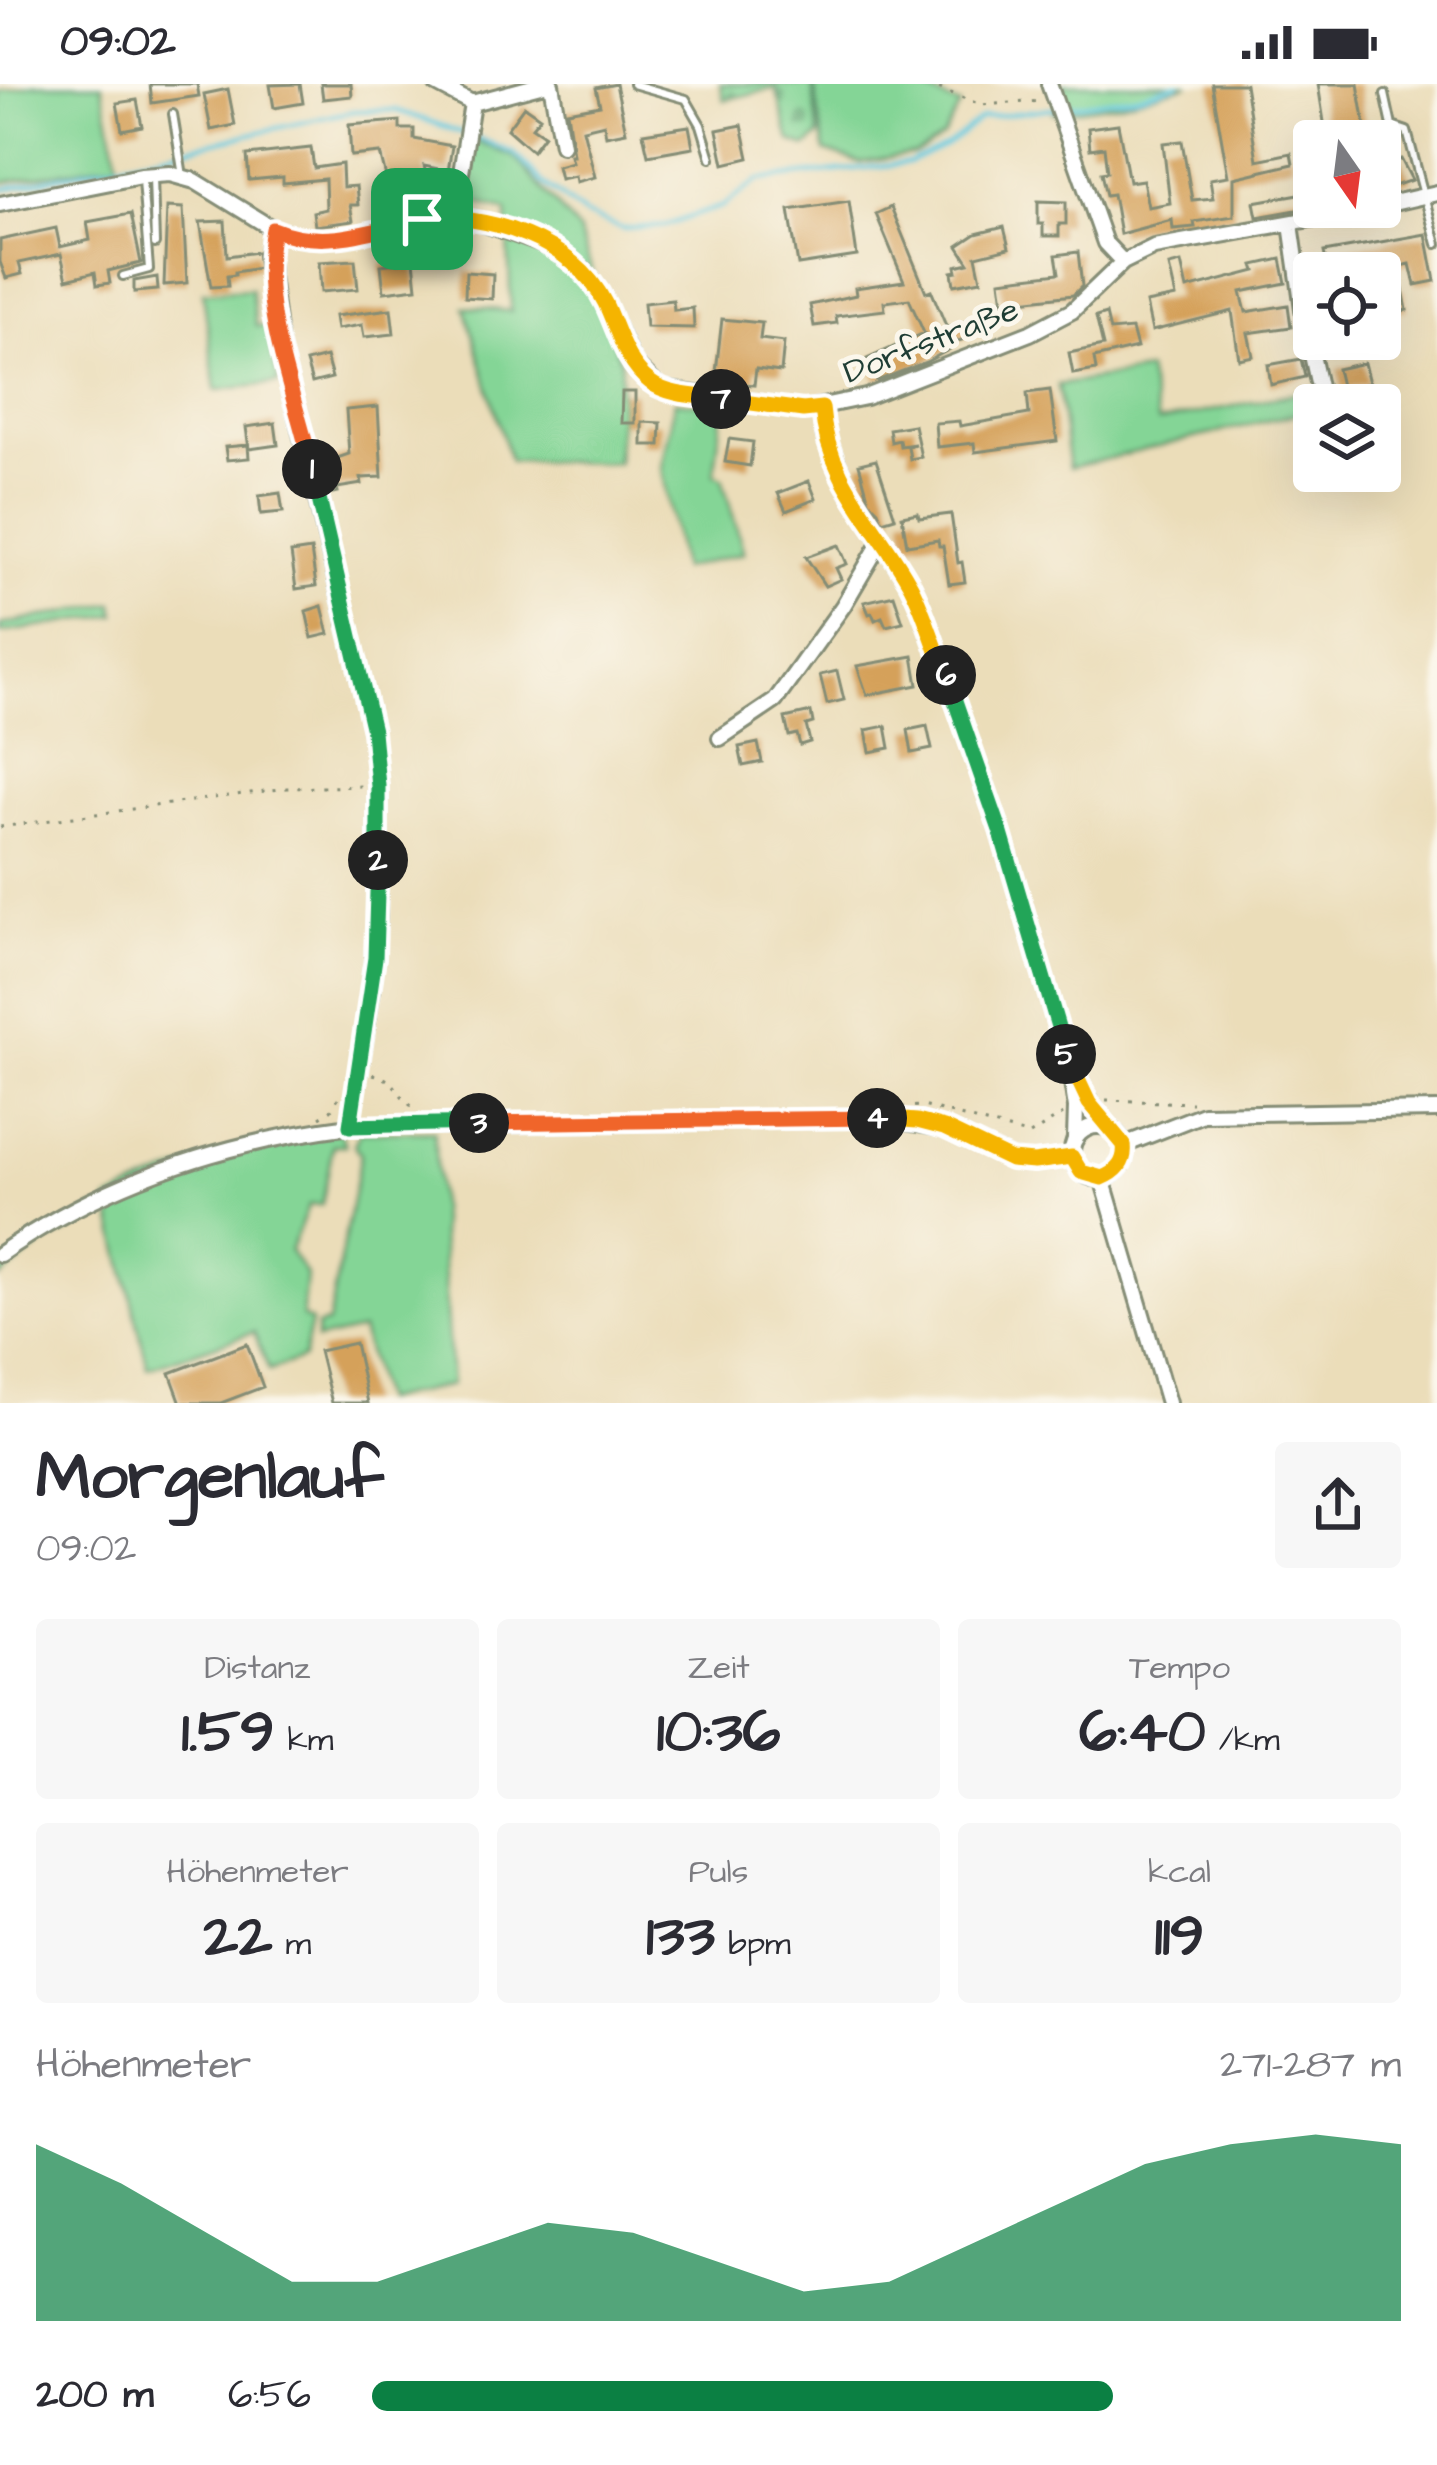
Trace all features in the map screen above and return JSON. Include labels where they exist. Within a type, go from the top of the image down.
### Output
[{"type":"street","points":[[436,84],[472,103],[548,84],[562,145]]},
{"type":"street","points":[[1049,84],[1105,243],[1124,262]]},
{"type":"street","points":[[454,217],[472,103]]},
{"type":"street","name":"Dorfstraße","points":[[0,204],[147,175],[183,177],[273,229],[303,238],[331,239],[422,219],[454,217],[493,225],[565,255],[584,272],[603,298],[633,363],[661,389],[803,410],[866,397],[1059,319],[1124,262],[1164,245],[1291,224]]},
{"type":"street","name":"Dorfstraße","points":[[1401,201],[1431,194]]},
{"type":"street","points":[[1291,224],[1318,384]]},
{"type":"street","points":[[273,229],[268,250],[280,346],[373,731],[378,786],[375,958],[350,1126]]},
{"type":"street","points":[[822,408],[825,435],[848,489],[913,589],[1000,830],[1070,1069],[1076,1138],[1072,1157],[1081,1172],[1102,1178],[1118,1169],[1124,1145],[1105,1126],[1070,1069]]},
{"type":"street","points":[[720,738],[775,700],[842,607],[880,543]]},
{"type":"street","points":[[1124,1145],[1203,1114],[1437,1110]]},
{"type":"street","points":[[5,1247],[148,1173],[268,1138],[350,1126],[881,1118],[944,1128],[1011,1160],[1072,1157]]},
{"type":"street","points":[[1076,1138],[1091,1125],[1105,1126]]},
{"type":"street","points":[[1102,1178],[1168,1403]]},
{"type":"lane","points":[[633,84],[686,99],[701,125],[711,158]]},
{"type":"lane","points":[[1385,94],[1392,126],[1407,131],[1431,194],[1437,244]]},
{"type":"lane","points":[[173,114],[183,177]]},
{"type":"lane","points":[[147,175],[155,244]]},
{"type":"lane","points":[[123,276],[149,269],[147,175]]},
{"type":"path","points":[[928,84],[981,105],[1055,107]]},
{"type":"path","points":[[0,827],[287,788],[378,786]]},
{"type":"green space","points":[[36,84],[102,84],[118,162],[0,183],[0,92]]},
{"type":"green space","points":[[720,84],[812,84],[819,136],[807,147],[790,141],[776,88],[724,100]]},
{"type":"green space","points":[[814,84],[911,84],[960,106],[943,137],[915,154],[860,163],[825,151]]},
{"type":"green space","points":[[1064,84],[1189,84],[1120,103],[1053,113]]},
{"type":"green space","points":[[473,140],[514,157],[579,231],[621,363],[617,463],[510,461],[465,307],[511,311],[507,211],[464,199]]},
{"type":"green space","points":[[251,289],[256,326],[267,326],[279,383],[216,390],[203,292]]},
{"type":"green space","points":[[1147,371],[1158,422],[1293,394],[1293,414],[1069,468],[1058,385]]},
{"type":"green space","points":[[675,401],[723,407],[714,474],[722,478],[744,553],[681,569],[662,468]]},
{"type":"green space","points":[[114,603],[116,615],[0,633],[0,625]]},
{"type":"green space","points":[[434,1131],[451,1385],[381,1401],[361,1330],[316,1340],[317,1326],[328,1323],[361,1154],[354,1145],[360,1132]]},
{"type":"green space","points":[[340,1132],[345,1145],[333,1145],[322,1205],[309,1205],[290,1251],[306,1275],[302,1317],[311,1322],[303,1358],[269,1371],[254,1332],[148,1368],[108,1201],[192,1166]]},
{"type":"green space","points":[[97,1207],[103,1215],[44,1243],[0,1278],[0,1268],[19,1251]]},
{"type":"building","points":[[150,84],[197,84],[199,96],[152,103]]},
{"type":"building","points":[[300,84],[303,103],[274,108],[270,85]]},
{"type":"building","points":[[321,84],[351,84],[352,96],[323,99]]},
{"type":"building","points":[[616,84],[626,132],[606,136],[604,124],[583,129],[595,177],[576,182],[575,176],[560,179],[557,166],[572,162],[573,155],[567,111],[600,105],[596,88]]},
{"type":"building","points":[[1212,84],[1245,84],[1257,160],[1291,153],[1293,164],[1234,178],[1234,216],[1194,222],[1195,227],[1173,229],[1172,220],[1120,234],[1113,194],[1106,195],[1101,173],[1107,172],[1104,147],[1090,149],[1088,128],[1118,124],[1129,182],[1143,180],[1148,207],[1170,203],[1163,143],[1182,141],[1192,200],[1213,198],[1210,179],[1228,176]]},
{"type":"building","points":[[1318,84],[1358,84],[1364,120],[1324,120]]},
{"type":"building","points":[[228,89],[235,125],[211,130],[204,94]]},
{"type":"building","points":[[137,100],[142,126],[122,130],[117,103]]},
{"type":"building","points":[[524,106],[540,117],[532,127],[544,135],[532,151],[507,129]]},
{"type":"building","points":[[400,121],[400,129],[414,129],[414,139],[452,146],[448,171],[424,166],[434,205],[389,216],[380,153],[351,156],[349,125]]},
{"type":"building","points":[[742,125],[749,158],[724,164],[717,130]]},
{"type":"building","points":[[689,126],[693,147],[648,155],[643,133]]},
{"type":"building","points":[[311,148],[314,168],[342,164],[343,187],[356,186],[358,205],[350,205],[353,221],[315,226],[313,212],[326,209],[325,179],[249,180],[247,155]]},
{"type":"building","points":[[1401,159],[1412,180],[1401,184]]},
{"type":"building","points":[[1293,195],[1293,211],[1257,217],[1254,202]]},
{"type":"building","points":[[849,201],[857,256],[798,265],[789,210]]},
{"type":"building","points":[[1038,201],[1066,202],[1066,224],[1059,224],[1059,236],[1043,236]]},
{"type":"building","points":[[167,207],[183,208],[187,283],[164,285]]},
{"type":"building","points":[[891,207],[926,292],[931,290],[947,328],[981,316],[986,331],[877,381],[867,359],[924,333],[909,299],[884,302],[885,310],[836,316],[837,323],[814,326],[810,305],[856,295],[855,288],[904,281],[876,214]]},
{"type":"building","points":[[131,214],[141,263],[108,271],[110,283],[97,285],[95,272],[67,279],[61,254],[19,263],[22,274],[6,278],[0,240],[56,228],[60,247],[90,240],[87,222]]},
{"type":"building","points":[[225,221],[227,256],[257,252],[259,268],[227,276],[228,286],[211,287],[200,222]]},
{"type":"building","points":[[1004,227],[1009,248],[976,256],[981,280],[954,285],[956,266],[969,263],[958,246],[976,234]]},
{"type":"building","points":[[1426,234],[1435,281],[1415,285],[1410,264],[1401,266],[1401,252],[1324,252]]},
{"type":"building","points":[[1078,252],[1082,286],[1073,295],[1003,303],[1000,280],[1059,273],[1056,255]]},
{"type":"building","points":[[1281,259],[1286,283],[1241,292],[1246,312],[1288,305],[1291,327],[1248,333],[1253,356],[1239,359],[1232,311],[1152,331],[1146,303],[1176,297],[1169,266],[1181,263],[1187,289],[1256,271],[1254,265]]},
{"type":"building","points":[[355,260],[358,289],[321,292],[319,262]]},
{"type":"building","points":[[414,261],[417,288],[384,292],[381,265]]},
{"type":"building","points":[[466,272],[493,274],[492,299],[465,297]]},
{"type":"building","points":[[157,277],[158,290],[134,292],[134,281]]},
{"type":"building","points":[[673,300],[674,310],[693,308],[694,328],[646,327],[644,303]]},
{"type":"building","points":[[391,309],[394,334],[364,337],[362,325],[337,329],[335,316]]},
{"type":"building","points":[[1106,314],[1110,331],[1132,329],[1137,348],[1094,358],[1096,370],[1073,374],[1069,353],[1103,346],[1096,317]]},
{"type":"building","points":[[722,319],[762,323],[760,339],[784,342],[781,372],[756,369],[754,385],[715,381]]},
{"type":"building","points":[[326,357],[332,378],[312,383],[306,362]]},
{"type":"building","points":[[1301,360],[1305,377],[1271,385],[1268,365]]},
{"type":"building","points":[[1364,363],[1369,383],[1341,384],[1337,369]]},
{"type":"building","points":[[1050,390],[1057,441],[975,452],[974,443],[937,447],[935,423],[959,421],[960,426],[1029,414],[1027,393]]},
{"type":"building","points":[[622,392],[635,392],[635,423],[621,423]]},
{"type":"building","points":[[378,407],[382,477],[361,478],[362,484],[327,494],[320,464],[349,454],[346,410]]},
{"type":"building","points":[[642,422],[661,423],[660,445],[642,445]]},
{"type":"building","points":[[275,423],[278,445],[249,449],[246,427]]},
{"type":"building","points":[[914,425],[921,457],[910,459],[908,446],[915,444],[891,442],[889,429]]},
{"type":"building","points":[[729,439],[753,442],[750,466],[725,462]]},
{"type":"building","points":[[248,445],[249,458],[227,460],[225,447]]},
{"type":"building","points":[[876,460],[895,517],[882,521],[869,501],[859,464]]},
{"type":"building","points":[[809,481],[816,499],[786,511],[778,493]]},
{"type":"building","points":[[280,493],[283,512],[261,514],[259,496]]},
{"type":"building","points":[[918,513],[919,518],[951,514],[965,582],[949,584],[938,540],[907,545],[902,516]]},
{"type":"building","points":[[839,545],[847,564],[836,568],[841,579],[825,586],[806,557]]},
{"type":"building","points":[[311,550],[316,586],[296,589],[291,553]]},
{"type":"building","points":[[894,595],[903,622],[886,626],[882,617],[875,620],[869,614],[864,602]]},
{"type":"building","points":[[322,606],[329,634],[312,638],[306,611]]},
{"type":"building","points":[[913,656],[918,685],[867,695],[857,666]]},
{"type":"building","points":[[837,671],[844,700],[827,704],[820,675]]},
{"type":"building","points":[[811,712],[813,723],[806,725],[810,742],[800,745],[797,734],[789,736],[785,718]]},
{"type":"building","points":[[886,726],[890,748],[870,752],[866,730]]},
{"type":"building","points":[[927,726],[932,749],[912,753],[908,730]]},
{"type":"building","points":[[758,743],[762,762],[743,766],[739,747]]},
{"type":"building","points":[[355,1343],[368,1403],[332,1403],[319,1351]]},
{"type":"building","points":[[247,1344],[263,1387],[221,1403],[181,1403],[170,1373]]},
{"type":"waterway","points":[[0,190],[353,111],[396,110],[515,154],[544,184],[584,214],[623,229],[664,226],[723,206],[759,180],[909,163],[947,145],[981,118],[1137,96],[1178,84]]},
{"type":"route","points":[[422,219],[474,220],[565,255],[603,298],[633,363],[661,389],[803,410],[822,408],[825,435],[848,489],[913,589],[949,683],[1000,830],[1070,1069],[1105,1126],[1124,1145],[1123,1161],[1111,1175],[1087,1176],[1072,1157],[1011,1160],[944,1128],[881,1118],[350,1126],[378,916],[373,731],[280,346],[268,250],[273,229],[303,238],[331,239],[422,219]]}]
